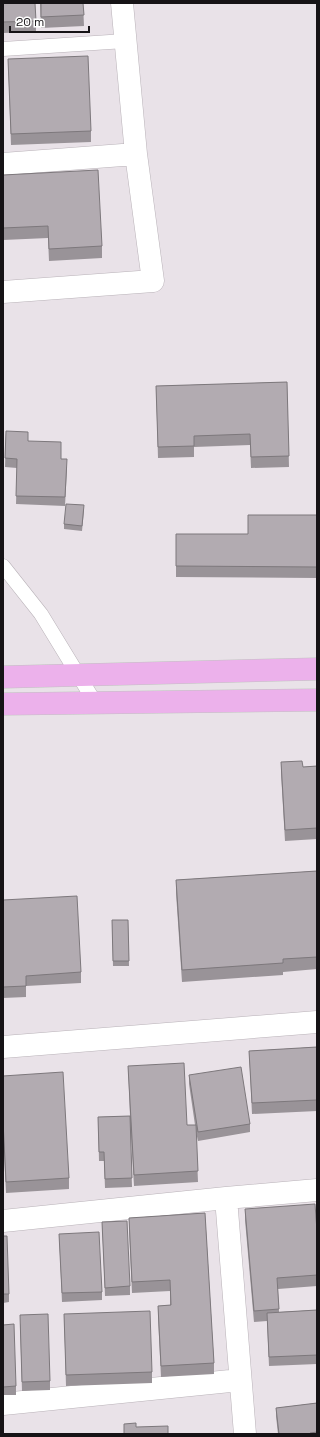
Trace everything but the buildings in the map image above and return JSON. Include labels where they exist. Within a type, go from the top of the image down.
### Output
[{"type":"main road","points":[[3,677],[317,669]]},
{"type":"main road","points":[[3,704],[317,700]]},
{"type":"street","points":[[3,292],[153,281],[136,154],[122,3]]},
{"type":"street","points":[[3,164],[136,154]]},
{"type":"street","points":[[3,1047],[317,1022]]},
{"type":"street","points":[[3,1221],[317,1190]]},
{"type":"street","points":[[226,1198],[245,1434]]},
{"type":"street","points":[[3,1404],[240,1380]]},
{"type":"lane","points":[[3,49],[125,41]]},
{"type":"lane","points":[[3,566],[41,614],[96,704]]}]
